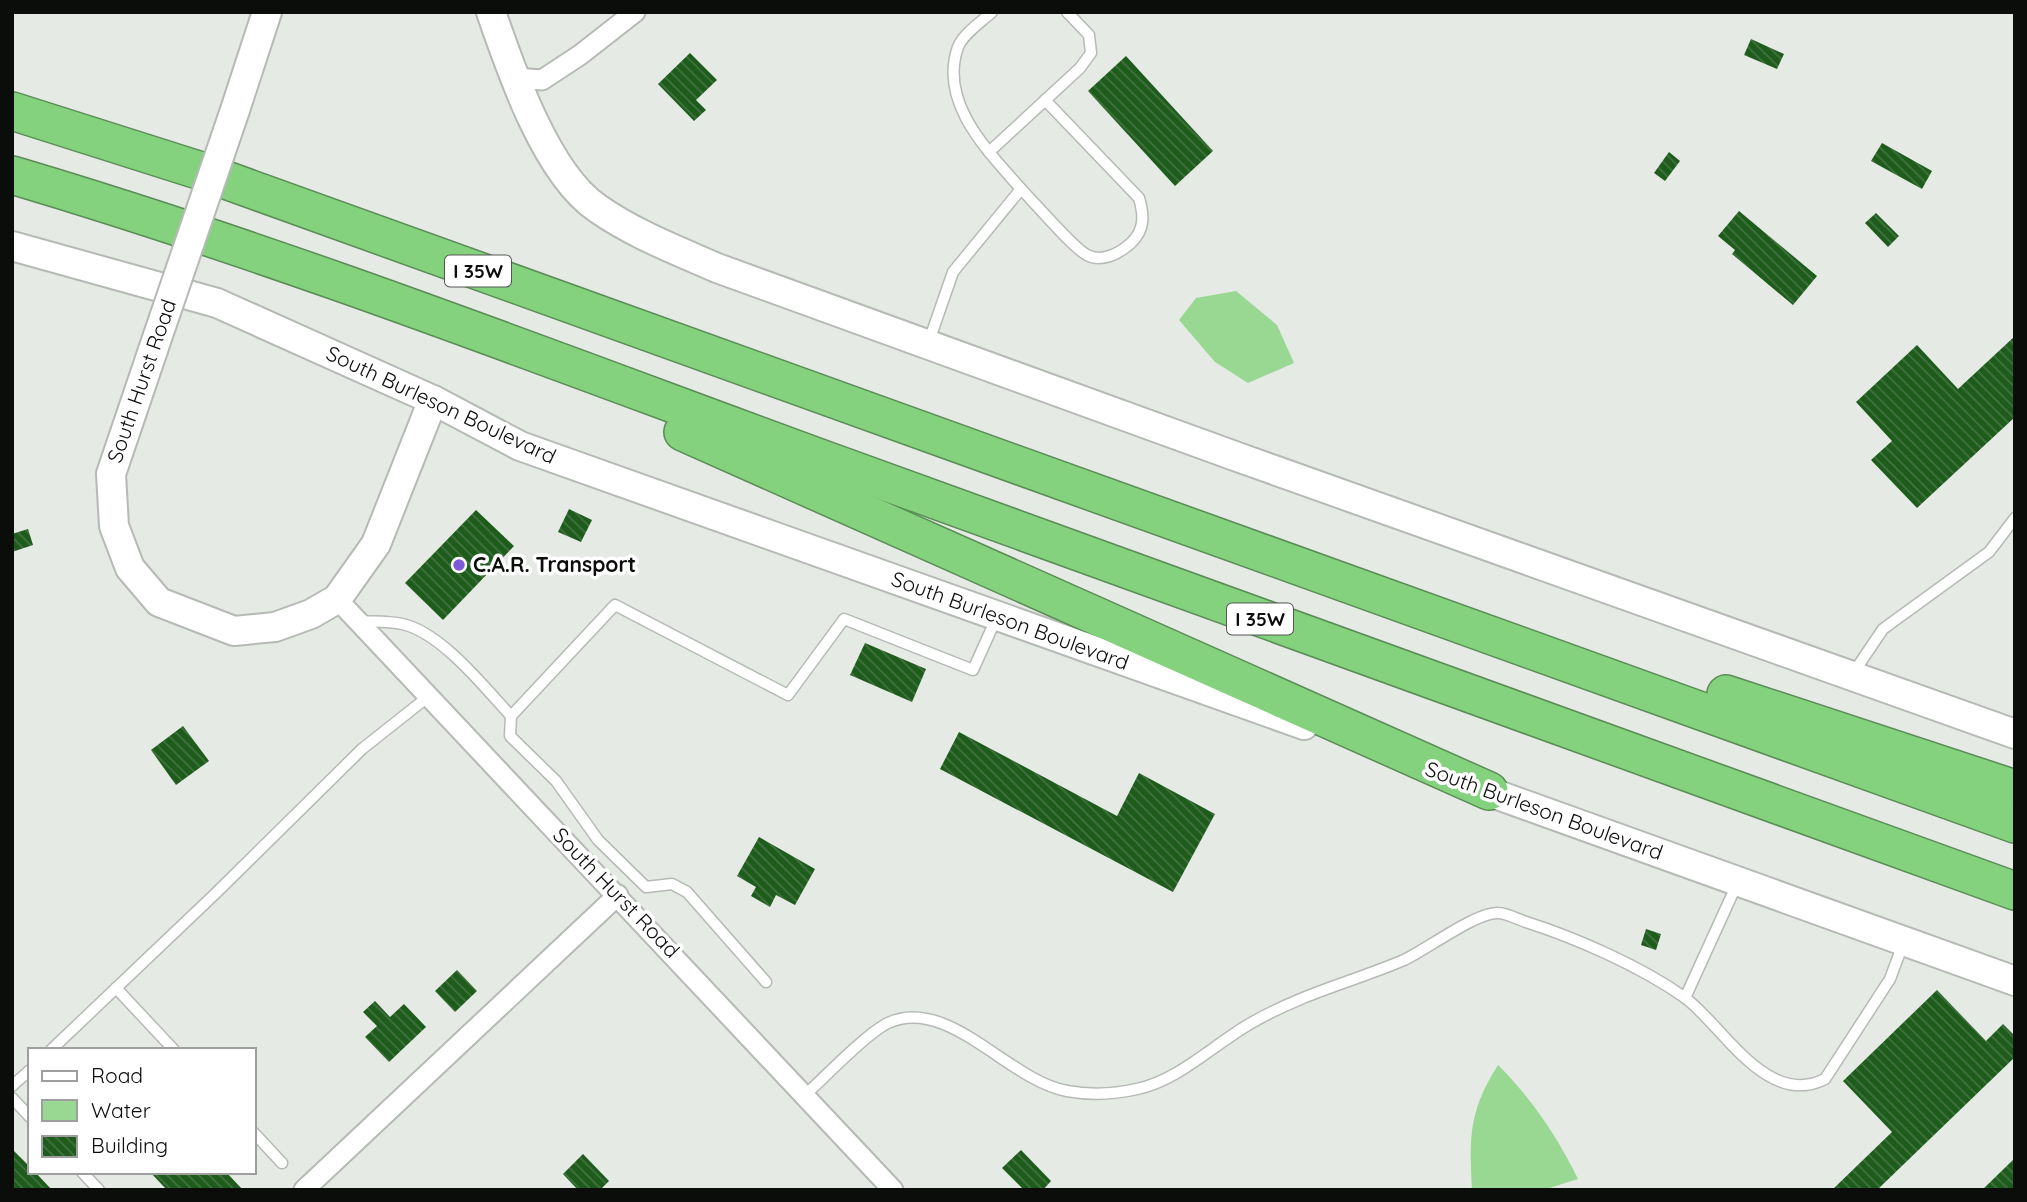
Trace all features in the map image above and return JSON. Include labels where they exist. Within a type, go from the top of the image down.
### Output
[{"type":"highway","name":"I 35W","points":[[12,111],[198,170],[2015,824]]},
{"type":"highway","name":"I 35W","points":[[12,175],[112,205],[506,344],[2015,891]]},
{"type":"highway","points":[[506,344],[631,409],[1489,791]]},
{"type":"highway","points":[[1472,628],[1536,632],[2015,789]]},
{"type":"main road","name":"South Hurst Road","points":[[267,12],[111,474],[114,526],[130,568],[159,602],[234,631],[275,627],[311,614],[337,599],[376,544],[433,400]]},
{"type":"main road","points":[[491,12],[514,78],[557,165],[594,207],[640,233],[717,268],[2015,734]]},
{"type":"main road","name":"South Burleson Boulevard","points":[[12,246],[217,303],[433,400],[520,446],[2015,981]]},
{"type":"street","points":[[514,78],[542,80],[580,55],[635,12]]},
{"type":"street","name":"South Hurst Road","points":[[337,599],[893,1190]]},
{"type":"street","points":[[304,1190],[618,895]]},
{"type":"lane","points":[[992,12],[958,47],[955,78],[964,117],[989,152],[1021,189],[1087,255],[1103,257],[1120,253],[1136,238],[1145,216],[1139,198],[1045,100]]},
{"type":"lane","points":[[989,152],[1080,68],[1091,52],[1089,35],[1067,12]]},
{"type":"lane","points":[[927,344],[953,272],[1021,189]]},
{"type":"lane","points":[[1852,676],[1883,629],[1989,552],[2015,518]]},
{"type":"lane","points":[[766,982],[687,892],[672,884],[646,887],[598,840],[556,781],[510,736],[511,716],[615,605],[788,695],[844,619],[973,670],[997,616]]},
{"type":"lane","points":[[358,621],[404,624],[428,636],[467,668],[511,716]]},
{"type":"lane","points":[[53,1048],[362,749],[429,696]]},
{"type":"lane","points":[[1685,998],[1738,880]]},
{"type":"lane","points":[[804,1096],[884,1025],[919,1016],[938,1022],[977,1043],[1031,1078],[1065,1091],[1102,1094],[1138,1089],[1165,1079],[1252,1023],[1310,993],[1404,959],[1472,921],[1496,912],[1574,937],[1685,998],[1742,1058],[1779,1080],[1813,1085],[1825,1079],[1890,979],[1904,940]]},
{"type":"lane","points":[[116,988],[172,1048]]},
{"type":"lane","points":[[12,1086],[28,1072]]},
{"type":"lane","points":[[12,1098],[28,1115]]},
{"type":"lane","points":[[256,1135],[282,1163]]},
{"type":"lane","points":[[84,1174],[99,1190]]},
{"type":"water","points":[[1236,291],[1277,325],[1294,363],[1248,383],[1215,362],[1179,320],[1196,298]]},
{"type":"water","points":[[1498,1065],[1543,1119],[1578,1179],[1543,1190],[1472,1190],[1473,1124],[1481,1096]]},
{"type":"building","points":[[1751,39],[1784,54],[1777,69],[1744,55]]},
{"type":"building","points":[[690,53],[717,80],[696,100],[706,110],[694,121],[658,84]]},
{"type":"building","points":[[1126,56],[1213,151],[1175,186],[1088,91]]},
{"type":"building","points":[[1882,143],[1932,171],[1922,189],[1871,161]]},
{"type":"building","points":[[1669,152],[1680,161],[1665,181],[1654,173]]},
{"type":"building","points":[[1739,211],[1817,276],[1793,305],[1732,254],[1735,250],[1718,236]]},
{"type":"building","points":[[1876,213],[1899,236],[1888,247],[1865,223]]},
{"type":"building","points":[[2015,336],[2015,417],[1917,508],[1871,460],[1892,441],[1856,402],[1917,345],[1958,389]]},
{"type":"building","points":[[569,509],[592,520],[581,542],[558,532]]},
{"type":"building","name":"C.A.R. Transport","points":[[476,510],[514,546],[443,620],[405,583]]},
{"type":"building","points":[[28,529],[33,545],[12,552],[12,534]]},
{"type":"building","points":[[865,643],[926,669],[912,702],[850,675]]},
{"type":"building","points":[[183,726],[209,761],[176,785],[151,750]]},
{"type":"building","points":[[959,732],[1117,816],[1139,773],[1215,814],[1173,892],[940,769]]},
{"type":"building","points":[[759,837],[815,869],[795,905],[776,895],[770,907],[751,896],[756,887],[737,876]]},
{"type":"building","points":[[1646,929],[1661,934],[1656,950],[1641,945]]},
{"type":"building","points":[[457,970],[477,991],[455,1012],[435,991]]},
{"type":"building","points":[[1937,990],[1986,1041],[2003,1024],[2015,1036],[2015,1057],[1877,1190],[1832,1190],[1892,1132],[1843,1081]]},
{"type":"building","points":[[375,1001],[390,1017],[404,1004],[426,1027],[389,1062],[365,1037],[377,1026],[363,1012]]},
{"type":"building","points":[[12,1149],[28,1165],[28,1174],[37,1174],[52,1190],[12,1190]]},
{"type":"building","points":[[1021,1150],[1051,1181],[1043,1190],[1024,1190],[1002,1168]]},
{"type":"building","points":[[583,1154],[609,1181],[600,1190],[578,1190],[563,1174]]},
{"type":"building","points":[[2015,1158],[2015,1190],[1982,1190]]},
{"type":"building","points":[[152,1174],[228,1174],[243,1190],[167,1190]]},
{"type":"place","name":"C.A.R. Transport","points":[[459,565]]}]
